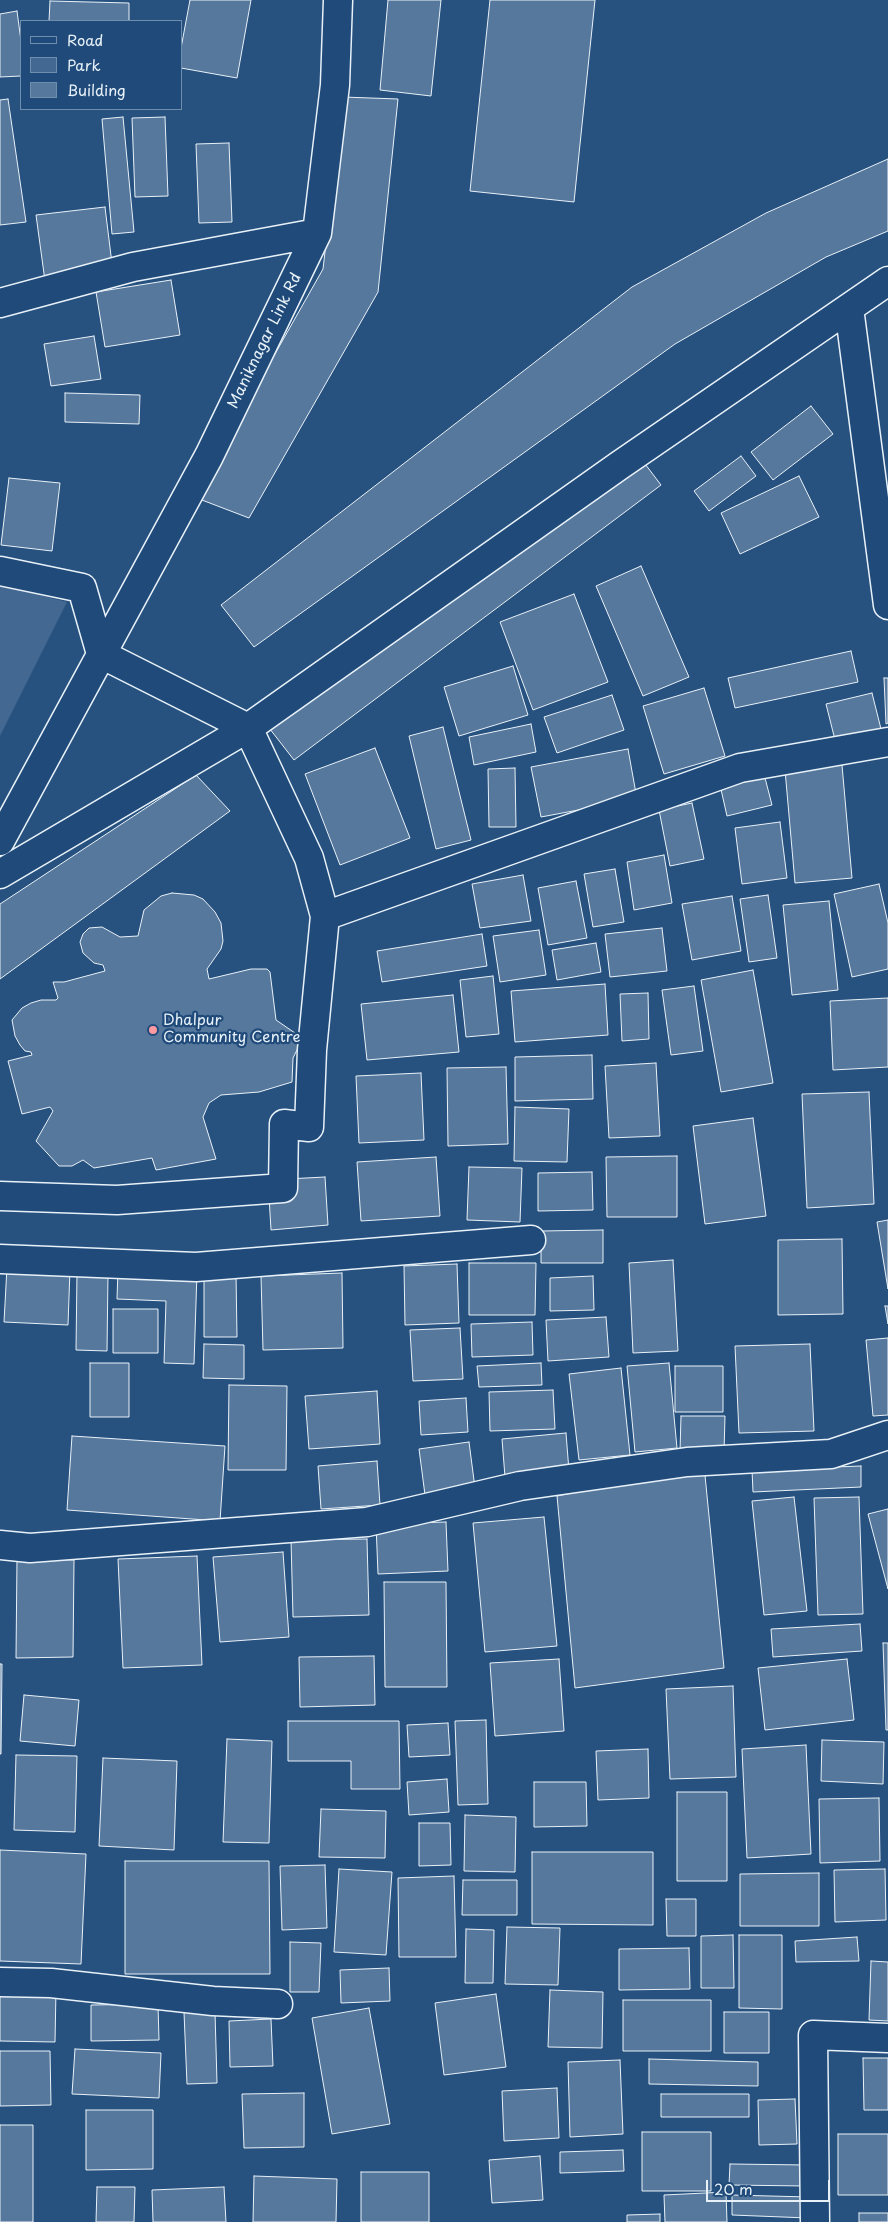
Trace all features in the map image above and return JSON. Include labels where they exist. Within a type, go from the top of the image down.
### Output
[{"type":"street","name":"Maniknagar Link Rd","points":[[0,841],[209,456],[317,233],[335,85],[338,0]]},
{"type":"street","points":[[0,303],[133,267],[317,233]]},
{"type":"street","points":[[0,874],[248,728],[620,465],[888,281]]},
{"type":"street","points":[[849,308],[888,605]]},
{"type":"street","points":[[0,571],[82,588],[101,654],[248,728],[309,858],[324,916],[312,1050],[309,1127],[284,1124],[283,1188],[117,1200],[0,1196]]},
{"type":"street","points":[[324,916],[740,768],[888,742]]},
{"type":"street","points":[[0,1259],[196,1267],[531,1240]]},
{"type":"street","points":[[0,1545],[30,1548],[368,1522],[520,1486],[687,1462],[832,1454],[888,1435]]},
{"type":"street","points":[[0,1982],[51,1983],[213,2001],[278,2004]]},
{"type":"street","points":[[815,2222],[812,2035],[888,2038]]},
{"type":"green space","points":[[0,585],[67,602],[0,736]]},
{"type":"building","points":[[190,0],[251,0],[237,78],[182,68],[182,43]]},
{"type":"building","points":[[388,0],[441,0],[431,96],[380,90]]},
{"type":"building","points":[[490,0],[595,0],[574,202],[470,191]]},
{"type":"building","points":[[50,1],[129,3],[129,20],[49,20]]},
{"type":"building","points":[[17,11],[20,34],[20,76],[0,77],[0,14]]},
{"type":"building","points":[[343,97],[398,99],[378,292],[249,518],[194,497],[323,269]]},
{"type":"building","points":[[8,99],[26,222],[0,225],[0,100]]},
{"type":"building","points":[[123,117],[134,232],[112,234],[102,119]]},
{"type":"building","points":[[165,117],[168,196],[135,197],[132,118]]},
{"type":"building","points":[[229,143],[232,222],[199,223],[196,144]]},
{"type":"building","points":[[888,159],[888,231],[826,257],[675,344],[254,647],[221,605],[632,287],[766,213]]},
{"type":"building","points":[[105,207],[113,272],[45,281],[36,215]]},
{"type":"building","points":[[171,280],[180,335],[105,347],[96,292]]},
{"type":"building","points":[[94,336],[101,379],[51,386],[44,344]]},
{"type":"building","points":[[65,393],[140,395],[139,424],[65,422]]},
{"type":"building","points":[[811,406],[833,434],[773,480],[751,452]]},
{"type":"building","points":[[633,448],[661,485],[294,760],[266,724]]},
{"type":"building","points":[[741,456],[756,476],[709,511],[694,491]]},
{"type":"building","points":[[799,476],[819,517],[740,554],[721,513]]},
{"type":"building","points":[[9,478],[60,483],[52,551],[1,545]]},
{"type":"building","points":[[641,566],[689,677],[643,696],[596,586]]},
{"type":"building","points":[[574,594],[608,682],[533,710],[500,622]]},
{"type":"building","points":[[851,651],[858,682],[735,708],[728,678]]},
{"type":"building","points":[[513,666],[528,715],[459,736],[444,687]]},
{"type":"building","points":[[884,678],[888,678],[888,723],[886,724]]},
{"type":"building","points":[[704,688],[725,756],[664,774],[643,706]]},
{"type":"building","points":[[872,693],[882,733],[836,744],[826,704]]},
{"type":"building","points":[[612,695],[624,730],[557,753],[544,717]]},
{"type":"building","points":[[531,724],[536,752],[474,765],[469,737]]},
{"type":"building","points":[[443,727],[471,840],[436,849],[409,736]]},
{"type":"building","points":[[375,748],[410,838],[340,865],[305,774]]},
{"type":"building","points":[[628,749],[637,799],[541,817],[531,767]]},
{"type":"building","points":[[842,765],[852,878],[795,883],[785,770]]},
{"type":"building","points":[[515,768],[516,827],[489,827],[488,769]]},
{"type":"building","points":[[764,774],[772,805],[727,816],[720,785]]},
{"type":"building","points":[[196,775],[230,811],[0,979],[0,904]]},
{"type":"building","points":[[692,803],[704,859],[670,866],[659,810]]},
{"type":"building","points":[[780,822],[787,878],[742,884],[735,828]]},
{"type":"building","points":[[664,855],[672,903],[634,910],[627,862]]},
{"type":"building","points":[[615,869],[624,922],[593,927],[584,874]]},
{"type":"building","points":[[523,875],[531,921],[480,928],[472,884]]},
{"type":"building","points":[[576,881],[587,938],[548,945],[538,888]]},
{"type":"building","points":[[879,884],[888,923],[888,969],[852,977],[834,894]]},
{"type":"building","name":"Dhalpur Community Centre","points":[[172,893],[194,895],[203,899],[215,912],[221,923],[223,941],[221,949],[207,969],[209,979],[251,969],[267,969],[270,972],[276,1020],[295,1033],[299,1039],[298,1048],[293,1058],[292,1082],[259,1092],[221,1095],[209,1103],[203,1117],[216,1159],[156,1170],[152,1158],[94,1168],[83,1160],[72,1166],[59,1166],[36,1141],[53,1111],[50,1107],[22,1114],[8,1061],[32,1055],[31,1052],[25,1051],[20,1045],[15,1036],[12,1020],[22,1008],[31,1003],[41,1000],[56,1000],[58,998],[53,982],[64,982],[105,971],[103,965],[94,963],[83,953],[80,942],[83,934],[89,928],[102,927],[120,937],[138,936],[144,910],[161,896]]},
{"type":"building","points":[[768,895],[777,958],[749,962],[740,899]]},
{"type":"building","points":[[732,896],[741,951],[692,960],[682,904]]},
{"type":"building","points":[[829,901],[838,990],[792,995],[783,905]]},
{"type":"building","points":[[662,928],[667,971],[610,977],[605,934]]},
{"type":"building","points":[[539,930],[546,975],[500,982],[493,936]]},
{"type":"building","points":[[482,934],[487,966],[382,982],[377,951]]},
{"type":"building","points":[[596,943],[601,972],[557,980],[552,950]]},
{"type":"building","points":[[753,970],[773,1083],[721,1092],[701,980]]},
{"type":"building","points":[[493,976],[499,1034],[466,1037],[460,980]]},
{"type":"building","points":[[605,984],[608,1035],[515,1042],[511,991]]},
{"type":"building","points":[[694,986],[703,1051],[671,1055],[662,990]]},
{"type":"building","points":[[648,993],[649,1039],[622,1041],[620,994]]},
{"type":"building","points":[[453,995],[459,1052],[367,1060],[361,1004]]},
{"type":"building","points":[[888,998],[888,1067],[833,1070],[830,1001]]},
{"type":"building","points":[[592,1055],[593,1099],[515,1101],[515,1057]]},
{"type":"building","points":[[656,1063],[660,1136],[609,1138],[605,1066]]},
{"type":"building","points":[[506,1067],[508,1144],[448,1146],[447,1068]]},
{"type":"building","points":[[421,1073],[424,1140],[359,1143],[356,1076]]},
{"type":"building","points":[[869,1092],[874,1204],[807,1208],[802,1094]]},
{"type":"building","points":[[515,1107],[569,1109],[567,1162],[514,1161]]},
{"type":"building","points":[[753,1118],[766,1216],[705,1224],[693,1126]]},
{"type":"building","points":[[677,1156],[677,1217],[607,1217],[606,1157]]},
{"type":"building","points":[[436,1157],[440,1216],[361,1221],[357,1162]]},
{"type":"building","points":[[469,1167],[522,1168],[520,1222],[467,1220]]},
{"type":"building","points":[[592,1172],[593,1210],[538,1211],[538,1173]]},
{"type":"building","points":[[325,1177],[328,1225],[271,1230],[268,1180]]},
{"type":"building","points":[[888,1220],[888,1289],[877,1222]]},
{"type":"building","points":[[603,1230],[603,1263],[541,1263],[541,1231]]},
{"type":"building","points":[[842,1239],[843,1314],[778,1315],[778,1240]]},
{"type":"building","points":[[673,1260],[678,1351],[633,1353],[629,1263]]},
{"type":"building","points":[[469,1263],[536,1263],[535,1315],[469,1315]]},
{"type":"building","points":[[457,1264],[459,1323],[405,1325],[404,1266]]},
{"type":"building","points":[[7,1267],[70,1269],[68,1325],[4,1322]]},
{"type":"building","points":[[118,1270],[197,1272],[194,1364],[164,1363],[166,1301],[117,1299]]},
{"type":"building","points":[[77,1273],[108,1274],[107,1351],[76,1350]]},
{"type":"building","points":[[236,1273],[237,1337],[204,1337],[204,1274]]},
{"type":"building","points":[[342,1273],[343,1348],[263,1350],[261,1276]]},
{"type":"building","points":[[593,1276],[594,1310],[550,1311],[550,1278]]},
{"type":"building","points":[[885,1306],[888,1306],[888,1324]]},
{"type":"building","points":[[113,1309],[158,1309],[158,1353],[113,1353]]},
{"type":"building","points":[[606,1317],[609,1357],[548,1361],[546,1320]]},
{"type":"building","points":[[532,1322],[533,1355],[472,1357],[471,1324]]},
{"type":"building","points":[[460,1328],[463,1379],[413,1381],[410,1330]]},
{"type":"building","points":[[888,1338],[888,1415],[873,1416],[866,1340]]},
{"type":"building","points":[[204,1344],[244,1345],[244,1379],[203,1378]]},
{"type":"building","points":[[810,1344],[814,1431],[739,1433],[735,1346]]},
{"type":"building","points":[[90,1363],[129,1363],[129,1417],[90,1417]]},
{"type":"building","points":[[541,1363],[542,1385],[479,1387],[477,1366]]},
{"type":"building","points":[[669,1363],[677,1448],[635,1452],[627,1366]]},
{"type":"building","points":[[675,1366],[723,1366],[723,1412],[675,1412]]},
{"type":"building","points":[[621,1368],[630,1455],[579,1460],[569,1374]]},
{"type":"building","points":[[229,1385],[287,1386],[286,1470],[228,1470]]},
{"type":"building","points":[[553,1390],[555,1429],[490,1431],[489,1392]]},
{"type":"building","points":[[377,1391],[380,1444],[309,1449],[305,1396]]},
{"type":"building","points":[[466,1398],[468,1432],[421,1435],[419,1401]]},
{"type":"building","points":[[681,1416],[725,1416],[724,1453],[680,1452]]},
{"type":"building","points":[[566,1433],[569,1471],[505,1477],[502,1439]]},
{"type":"building","points":[[72,1436],[225,1446],[220,1521],[67,1510]]},
{"type":"building","points":[[469,1442],[475,1488],[425,1495],[419,1449]]},
{"type":"building","points":[[377,1461],[380,1505],[321,1509],[318,1466]]},
{"type":"building","points":[[704,1465],[724,1668],[575,1688],[557,1496]]},
{"type":"building","points":[[861,1466],[861,1487],[753,1492],[752,1470]]},
{"type":"building","points":[[794,1497],[807,1611],[764,1615],[752,1501]]},
{"type":"building","points":[[859,1497],[863,1614],[818,1615],[814,1498]]},
{"type":"building","points":[[888,1509],[888,1589],[868,1514]]},
{"type":"building","points":[[544,1517],[557,1646],[485,1652],[473,1523]]},
{"type":"building","points":[[446,1522],[448,1571],[378,1574],[376,1524]]},
{"type":"building","points":[[367,1539],[369,1615],[293,1617],[291,1540]]},
{"type":"building","points":[[283,1552],[289,1637],[220,1642],[213,1557]]},
{"type":"building","points":[[197,1556],[202,1665],[123,1668],[118,1559]]},
{"type":"building","points":[[17,1558],[74,1560],[73,1657],[16,1658]]},
{"type":"building","points":[[384,1582],[446,1582],[447,1687],[385,1687]]},
{"type":"building","points":[[860,1624],[862,1651],[773,1657],[771,1629]]},
{"type":"building","points":[[883,1643],[888,1643],[888,1730],[886,1730]]},
{"type":"building","points":[[374,1656],[375,1705],[300,1707],[299,1657]]},
{"type":"building","points":[[559,1659],[564,1731],[495,1736],[490,1663]]},
{"type":"building","points":[[847,1659],[854,1720],[765,1730],[758,1668]]},
{"type":"building","points":[[0,1664],[2,1664],[1,1754],[0,1754]]},
{"type":"building","points":[[733,1686],[736,1777],[670,1779],[666,1689]]},
{"type":"building","points":[[24,1695],[79,1700],[75,1746],[20,1741]]},
{"type":"building","points":[[486,1720],[488,1804],[458,1805],[455,1721]]},
{"type":"building","points":[[288,1721],[399,1721],[400,1789],[351,1789],[351,1761],[288,1761]]},
{"type":"building","points":[[448,1723],[450,1755],[409,1757],[407,1725]]},
{"type":"building","points":[[227,1739],[272,1741],[269,1843],[223,1842]]},
{"type":"building","points":[[822,1740],[884,1742],[883,1784],[821,1781]]},
{"type":"building","points":[[806,1745],[811,1854],[747,1858],[742,1749]]},
{"type":"building","points":[[648,1749],[649,1798],[598,1800],[596,1751]]},
{"type":"building","points":[[16,1755],[77,1756],[75,1832],[14,1830]]},
{"type":"building","points":[[103,1758],[177,1761],[174,1850],[99,1846]]},
{"type":"building","points":[[447,1779],[449,1812],[409,1815],[407,1782]]},
{"type":"building","points":[[534,1782],[586,1782],[587,1826],[534,1827]]},
{"type":"building","points":[[677,1792],[727,1792],[727,1881],[677,1881]]},
{"type":"building","points":[[879,1798],[880,1861],[820,1863],[819,1799]]},
{"type":"building","points":[[321,1809],[386,1811],[385,1858],[319,1857]]},
{"type":"building","points":[[465,1815],[516,1817],[515,1872],[464,1871]]},
{"type":"building","points":[[419,1823],[450,1823],[451,1865],[419,1866]]},
{"type":"building","points":[[0,1850],[86,1854],[81,1964],[0,1961]]},
{"type":"building","points":[[532,1852],[653,1852],[653,1925],[532,1924]]},
{"type":"building","points":[[125,1861],[269,1861],[270,1974],[125,1974]]},
{"type":"building","points":[[325,1865],[327,1928],[282,1930],[280,1866]]},
{"type":"building","points":[[339,1869],[392,1872],[386,1955],[334,1952]]},
{"type":"building","points":[[885,1869],[886,1920],[835,1922],[834,1870]]},
{"type":"building","points":[[819,1873],[819,1926],[740,1926],[740,1874]]},
{"type":"building","points":[[454,1876],[456,1957],[399,1957],[398,1878]]},
{"type":"building","points":[[463,1880],[517,1880],[517,1915],[462,1915]]},
{"type":"building","points":[[666,1899],[696,1899],[696,1936],[667,1936]]},
{"type":"building","points":[[507,1927],[560,1928],[558,1985],[505,1984]]},
{"type":"building","points":[[466,1929],[494,1930],[493,1983],[465,1983]]},
{"type":"building","points":[[733,1935],[734,1988],[701,1988],[701,1936]]},
{"type":"building","points":[[739,1935],[782,1935],[782,2009],[739,2008]]},
{"type":"building","points":[[857,1937],[859,1961],[796,1962],[795,1941]]},
{"type":"building","points":[[290,1942],[321,1943],[319,1992],[290,1992]]},
{"type":"building","points":[[689,1948],[690,1989],[619,1990],[619,1949]]},
{"type":"building","points":[[871,1961],[888,1962],[888,2021],[869,2020]]},
{"type":"building","points":[[389,1968],[390,2001],[341,2003],[340,1970]]},
{"type":"building","points":[[0,1989],[56,1990],[55,2042],[0,2041]]},
{"type":"building","points":[[550,1990],[603,1992],[602,2048],[548,2047]]},
{"type":"building","points":[[496,1994],[506,2067],[444,2075],[435,2003]]},
{"type":"building","points":[[623,2000],[711,2000],[711,2051],[623,2051]]},
{"type":"building","points":[[158,2004],[159,2040],[91,2041],[91,2005]]},
{"type":"building","points":[[369,2008],[390,2124],[332,2134],[312,2018]]},
{"type":"building","points":[[184,2012],[215,2012],[217,2083],[187,2084]]},
{"type":"building","points":[[724,2012],[769,2012],[769,2053],[724,2053]]},
{"type":"building","points":[[271,2019],[273,2066],[230,2067],[229,2021]]},
{"type":"building","points":[[75,2049],[161,2053],[159,2098],[72,2094]]},
{"type":"building","points":[[0,2051],[50,2051],[51,2105],[0,2106]]},
{"type":"building","points":[[863,2058],[888,2058],[888,2110],[864,2110]]},
{"type":"building","points":[[649,2059],[758,2062],[758,2086],[649,2084]]},
{"type":"building","points":[[620,2060],[623,2134],[570,2137],[568,2062]]},
{"type":"building","points":[[557,2088],[559,2138],[504,2141],[502,2091]]},
{"type":"building","points":[[304,2093],[304,2147],[244,2148],[242,2094]]},
{"type":"building","points":[[661,2094],[749,2094],[749,2117],[661,2117]]},
{"type":"building","points":[[795,2099],[797,2144],[759,2145],[758,2100]]},
{"type":"building","points":[[86,2110],[153,2110],[153,2169],[86,2170]]},
{"type":"building","points":[[0,2125],[33,2125],[33,2222],[0,2222]]},
{"type":"building","points":[[642,2132],[711,2132],[711,2191],[642,2191]]},
{"type":"building","points":[[838,2134],[888,2134],[888,2195],[838,2195]]},
{"type":"building","points":[[623,2150],[624,2171],[560,2173],[560,2152]]},
{"type":"building","points":[[540,2156],[543,2200],[492,2203],[489,2160]]},
{"type":"building","points":[[730,2164],[806,2165],[806,2186],[729,2185]]},
{"type":"building","points":[[361,2172],[429,2172],[429,2222],[361,2222]]},
{"type":"building","points":[[254,2176],[337,2179],[336,2222],[253,2222]]},
{"type":"building","points":[[97,2187],[135,2187],[134,2222],[96,2222]]},
{"type":"building","points":[[224,2187],[226,2222],[153,2222],[152,2190]]},
{"type":"building","points":[[726,2192],[727,2222],[665,2222],[664,2195]]},
{"type":"building","points":[[732,2195],[809,2197],[808,2218],[732,2215]]},
{"type":"building","points":[[859,2213],[888,2213],[888,2222],[859,2222]]},
{"type":"building","points":[[660,2214],[660,2222],[627,2222],[627,2215]]},
{"type":"place","name":"Dhalpur Community Centre","points":[[153,1030]]}]
